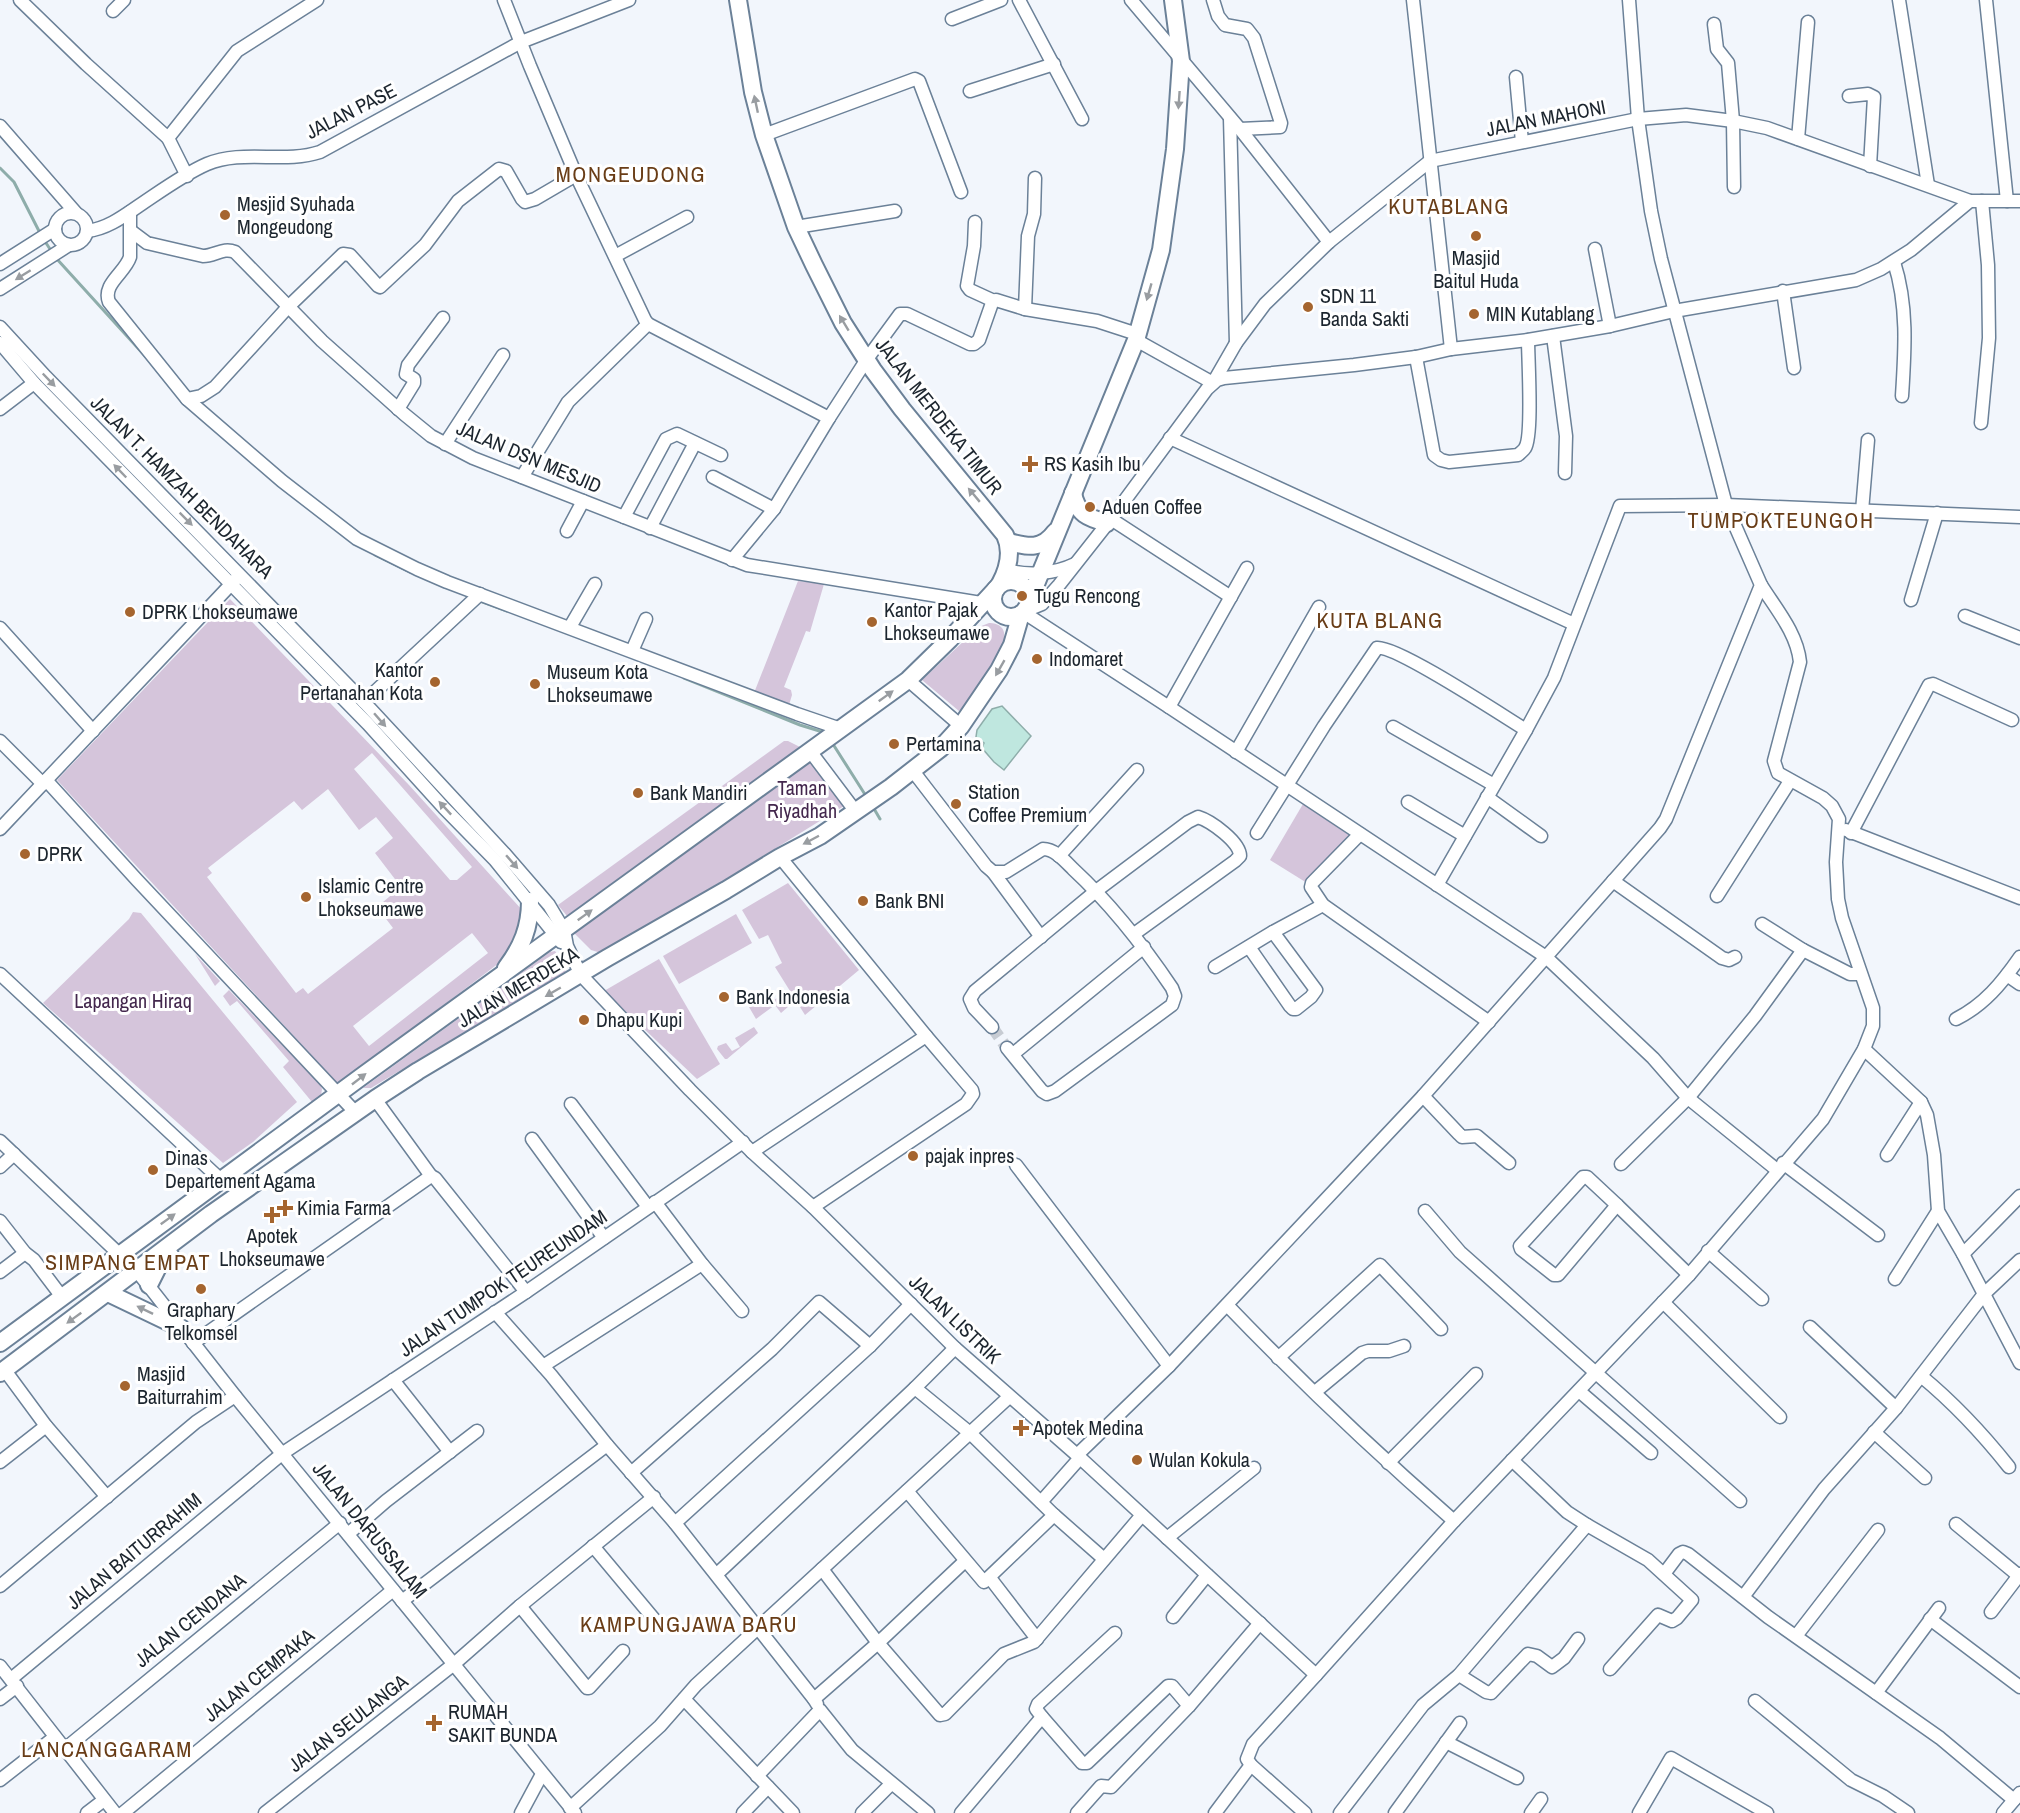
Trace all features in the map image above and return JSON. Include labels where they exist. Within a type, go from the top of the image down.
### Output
[{"type":"main road","name":"JALAN MERDEKA TIMUR","points":[[738,0],[753,92],[764,135],[796,227],[839,316],[873,370],[902,410],[999,526],[1008,542]]},
{"type":"main road","name":"JALAN MERDEKA","points":[[2,1371],[211,1214],[375,1099],[418,1071],[780,857],[820,836],[913,771],[941,748],[961,726],[999,670],[1012,645],[1024,610],[1137,337],[1161,250],[1170,196],[1181,61],[1173,0]]},
{"type":"main road","points":[[1073,494],[1079,510],[1089,517],[1109,521]]},
{"type":"main road","points":[[1001,581],[1011,580],[1026,589],[1024,610],[1010,617],[1000,614],[993,599],[1009,556],[1008,542],[1036,547],[1051,538],[1061,524]]},
{"type":"main road","name":"JALAN MERDEKA","points":[[0,1343],[501,976],[562,938],[908,680],[950,639],[1001,581]]},
{"type":"main road","points":[[501,976],[525,935],[530,916],[530,901]]},
{"type":"main road","points":[[149,1286],[158,1267],[211,1214]]},
{"type":"main road","points":[[108,1293],[182,1328]]},
{"type":"street","points":[[20,0],[168,138],[187,176]]},
{"type":"street","points":[[113,11],[124,0]]},
{"type":"street","points":[[168,138],[237,51],[317,0]]},
{"type":"street","points":[[504,0],[576,176],[648,324],[828,418]]},
{"type":"street","name":"JALAN PASE","points":[[87,231],[106,226],[205,165],[224,159],[298,158],[320,152],[521,42],[628,0]]},
{"type":"street","points":[[952,19],[1001,0]]},
{"type":"street","points":[[1019,0],[1082,119]]},
{"type":"street","points":[[1131,0],[1240,129],[1329,242]]},
{"type":"street","points":[[1213,0],[1218,16],[1225,25],[1247,29],[1254,38],[1281,123],[1280,127],[1240,129]]},
{"type":"street","points":[[1413,0],[1451,349]]},
{"type":"street","points":[[1305,1813],[1291,1808],[1251,1765],[1247,1759],[1253,1744],[1454,1521],[1689,1275],[1823,1119],[1864,1049],[1874,1018],[1874,1008],[1860,974],[1838,899],[1836,862],[1839,819],[1832,806],[1823,798],[1790,781],[1778,773],[1775,767],[1774,761],[1800,662],[1798,649],[1794,637],[1761,585],[1726,505],[1674,311],[1651,211],[1638,119],[1629,0]]},
{"type":"street","points":[[1899,0],[1928,185]]},
{"type":"street","points":[[1986,0],[2007,201]]},
{"type":"street","points":[[1798,139],[1808,22]]},
{"type":"street","points":[[1714,24],[1717,49],[1728,63],[1733,121],[1734,187]]},
{"type":"street","points":[[970,91],[1054,64]]},
{"type":"street","points":[[1516,77],[1522,142]]},
{"type":"street","points":[[764,135],[915,79],[919,81],[961,192]]},
{"type":"street","points":[[1849,96],[1868,94],[1874,97],[1870,166]]},
{"type":"street","name":"JALAN MAHONI","points":[[1024,610],[1042,604],[1076,563],[1213,383],[1236,344],[1265,304],[1329,242],[1430,161],[1638,119],[1686,115],[1767,128],[1870,166],[1976,201]]},
{"type":"street","points":[[1230,118],[1236,344]]},
{"type":"street","points":[[0,126],[54,190],[85,220],[87,231],[86,236],[79,243],[65,248],[0,290]]},
{"type":"street","points":[[187,399],[201,396],[215,387],[288,307],[346,253],[378,286],[382,285],[425,245],[458,201],[499,169],[506,171],[525,202],[535,199],[576,176]]},
{"type":"street","points":[[1024,309],[1028,236],[1034,214],[1035,178]]},
{"type":"street","points":[[54,190],[53,228],[58,238],[65,244],[65,248]]},
{"type":"street","points":[[1976,201],[1988,265],[1989,338],[1981,423]]},
{"type":"street","points":[[975,222],[968,286],[970,290],[994,301],[1024,309],[1097,321],[1137,337],[1213,383],[1224,378],[1354,365],[1416,357],[1451,349],[1553,336],[1674,311],[1856,280],[1894,262],[1976,201],[2020,201]]},
{"type":"street","points":[[796,227],[895,211]]},
{"type":"street","points":[[130,212],[128,262],[108,288],[107,298],[187,399],[282,482],[357,538],[475,599],[570,627],[840,730]]},
{"type":"street","points":[[0,264],[53,228],[64,215],[76,213]]},
{"type":"street","points":[[615,256],[687,217]]},
{"type":"street","name":"JALAN DSN MESJID","points":[[131,231],[147,243],[202,256],[210,256],[226,249],[235,252],[322,341],[398,409],[445,444],[473,458],[747,565],[981,603]]},
{"type":"street","points":[[1594,249],[1610,326]]},
{"type":"street","points":[[1894,262],[1900,281],[1904,309],[1905,354],[1902,396]]},
{"type":"street","points":[[1783,291],[1794,368]]},
{"type":"street","points":[[732,560],[774,509],[828,418],[897,317],[907,314],[974,344],[979,340],[994,301]]},
{"type":"street","points":[[398,409],[414,383],[414,379],[406,374],[408,365],[443,318]]},
{"type":"street","points":[[522,477],[568,402],[648,324]]},
{"type":"street","name":"JALAN T. HAMZAH BENDAHARA","points":[[0,327],[4,342],[34,383],[368,724],[495,860],[562,938]]},
{"type":"street","points":[[1553,336],[1566,436],[1565,472]]},
{"type":"street","points":[[1416,357],[1434,455],[1449,462],[1518,455],[1525,449],[1527,441],[1528,340]]},
{"type":"street","name":"JALAN T. HAMZAH BENDAHARA","points":[[4,342],[241,574],[364,702],[511,861],[549,905],[562,938],[581,975]]},
{"type":"street","points":[[445,444],[503,355]]},
{"type":"street","points":[[0,409],[34,383]]},
{"type":"street","points":[[624,518],[666,439],[677,434],[721,455]]},
{"type":"street","points":[[1170,438],[1574,624]]},
{"type":"street","points":[[1862,511],[1868,440]]},
{"type":"street","points":[[650,528],[696,443]]},
{"type":"street","points":[[713,477],[774,509]]},
{"type":"street","points":[[136,488],[145,478]]},
{"type":"street","points":[[567,531],[583,501]]},
{"type":"street","points":[[1437,885],[1554,678],[1619,507],[1622,505],[1726,505],[2020,517]]},
{"type":"street","points":[[1911,600],[1937,513]]},
{"type":"street","points":[[1109,521],[1231,597]]},
{"type":"street","points":[[1001,581],[1066,568],[1076,563]]},
{"type":"street","points":[[1169,707],[1247,568]]},
{"type":"street","points":[[0,829],[241,574]]},
{"type":"street","points":[[570,627],[595,584]]},
{"type":"street","points":[[1041,1502],[1078,1457],[1169,1366],[1423,1096],[1666,819],[1761,585]]},
{"type":"street","points":[[364,702],[475,599]]},
{"type":"street","points":[[1236,752],[1319,608]]},
{"type":"street","points":[[1024,610],[1546,957],[1653,1058],[1688,1098],[1780,1167],[1878,1235]]},
{"type":"street","points":[[1965,616],[2020,638]]},
{"type":"street","points":[[632,651],[646,619]]},
{"type":"street","points":[[0,628],[93,731]]},
{"type":"street","points":[[1257,834],[1377,648],[1383,647],[1413,661],[1526,730]]},
{"type":"street","points":[[908,680],[961,726]]},
{"type":"street","points":[[1851,833],[1929,685],[1933,684],[2012,720]]},
{"type":"street","points":[[1393,727],[1494,785]]},
{"type":"street","points":[[0,741],[45,782],[356,1113]]},
{"type":"street","points":[[813,749],[858,811]]},
{"type":"street","points":[[1059,856],[1137,770]]},
{"type":"street","points":[[913,771],[1041,937]]},
{"type":"street","points":[[1717,896],[1790,781]]},
{"type":"street","points":[[1487,797],[1541,836]]},
{"type":"street","points":[[1408,802],[1465,836]]},
{"type":"street","points":[[992,1027],[974,1008],[970,999],[975,991],[1096,891],[1188,822],[1198,817],[1207,820],[1239,849],[1240,856],[1134,934]]},
{"type":"street","points":[[1839,827],[2019,895]]},
{"type":"street","points":[[1360,834],[1312,883],[1311,886],[1323,905],[1490,1022]]},
{"type":"street","points":[[993,872],[1006,872],[1043,849],[1059,856],[1096,891],[1134,934],[1144,947],[1173,988],[1175,996],[1172,1005],[1055,1091],[1047,1094],[1042,1091],[1010,1051],[1144,947]]},
{"type":"street","points":[[780,857],[972,1090],[973,1095],[966,1104],[813,1207]]},
{"type":"street","points":[[1613,881],[1722,958],[1729,960],[1735,957]]},
{"type":"street","points":[[1215,967],[1323,905]]},
{"type":"street","points":[[1762,924],[1803,950],[1850,974],[1860,974]]},
{"type":"street","points":[[1249,947],[1290,1006],[1296,1009],[1316,990],[1273,932]]},
{"type":"street","points":[[1621,1164],[1688,1098],[1755,1016],[1803,950]]},
{"type":"street","points":[[1956,1019],[1974,1010],[2007,975],[2020,957]]},
{"type":"street","points":[[0,974],[221,1180]]},
{"type":"street","name":"JALAN LISTRIK","points":[[581,975],[690,1090],[956,1348],[1316,1675]]},
{"type":"street","points":[[2007,975],[2020,984]]},
{"type":"street","name":"JALAN TUMPOK TEUREUNDAM","points":[[283,1453],[526,1292],[652,1205],[926,1036]]},
{"type":"street","points":[[1864,1049],[1921,1102],[1927,1115],[1934,1155],[1938,1211],[2020,1363]]},
{"type":"street","points":[[1423,1096],[1462,1137],[1477,1136],[1509,1163]]},
{"type":"street","points":[[375,1099],[430,1176],[435,1178],[462,1210],[526,1292]]},
{"type":"street","points":[[1887,1155],[1921,1102]]},
{"type":"street","points":[[571,1104],[652,1205],[742,1311]]},
{"type":"street","points":[[532,1139],[603,1238]]},
{"type":"street","name":"JALAN DARUSSALAM","points":[[0,1141],[137,1271],[235,1396],[573,1810]]},
{"type":"street","points":[[0,1167],[14,1154]]},
{"type":"street","points":[[1016,1165],[1169,1366]]},
{"type":"street","points":[[194,1343],[430,1176]]},
{"type":"street","points":[[1617,1204],[1558,1275],[1550,1274],[1521,1249],[1522,1241],[1583,1177],[1587,1177],[1617,1204],[1689,1275]]},
{"type":"street","points":[[1963,1254],[2020,1196]]},
{"type":"street","points":[[1425,1211],[1460,1252],[1740,1501]]},
{"type":"street","points":[[1895,1279],[1938,1211]]},
{"type":"street","points":[[0,1221],[34,1260],[62,1298]]},
{"type":"street","points":[[1708,1251],[1762,1299]]},
{"type":"street","points":[[0,1272],[25,1252]]},
{"type":"street","points":[[1743,1597],[1824,1490],[1896,1408],[1984,1294],[2020,1260]]},
{"type":"street","points":[[543,1366],[702,1264]]},
{"type":"street","points":[[1278,1358],[1380,1265],[1442,1329]]},
{"type":"street","points":[[631,1473],[772,1348],[819,1302],[870,1346]]},
{"type":"street","points":[[1663,1302],[1780,1417]]},
{"type":"street","points":[[675,1522],[870,1346],[911,1304]]},
{"type":"street","points":[[1227,1305],[1278,1358],[1388,1463],[1454,1521]]},
{"type":"street","points":[[495,1312],[675,1522],[852,1750],[928,1813]]},
{"type":"street","points":[[1810,1328],[1896,1408]]},
{"type":"street","points":[[1315,1392],[1362,1353],[1389,1351],[1404,1346]]},
{"type":"street","points":[[717,1574],[956,1348]]},
{"type":"street","points":[[2,1371],[107,1497]]},
{"type":"street","points":[[1388,1463],[1476,1374]]},
{"type":"street","points":[[1922,1376],[1952,1401],[2009,1467]]},
{"type":"street","points":[[393,1380],[450,1452]]},
{"type":"street","points":[[915,1388],[970,1433],[1054,1515],[1104,1559]]},
{"type":"street","points":[[1579,1391],[1651,1453]]},
{"type":"street","points":[[0,1586],[196,1422],[235,1396]]},
{"type":"street","points":[[573,1810],[660,1726],[696,1685],[1009,1397]]},
{"type":"street","points":[[0,1462],[46,1426]]},
{"type":"street","points":[[348,1534],[386,1501],[477,1431]]},
{"type":"street","points":[[1874,1432],[1925,1478]]},
{"type":"street","points":[[402,1602],[607,1445]]},
{"type":"street","name":"JALAN BAITURRAHIM","points":[[0,1699],[14,1683],[283,1453]]},
{"type":"street","points":[[1512,1460],[1567,1512],[1648,1560],[1690,1598],[1691,1602],[1672,1621],[1658,1615],[1610,1669]]},
{"type":"street","points":[[1167,1538],[1254,1468]]},
{"type":"street","points":[[907,1491],[981,1581],[987,1581],[1054,1515]]},
{"type":"street","name":"JALAN SEULANGA","points":[[265,1813],[454,1664],[520,1606],[654,1497]]},
{"type":"street","points":[[822,1569],[878,1643],[940,1715],[945,1714],[1004,1654],[1013,1649],[1028,1646],[1037,1639],[1142,1515]]},
{"type":"street","name":"JALAN CENDANA","points":[[66,1748],[340,1523]]},
{"type":"street","points":[[1956,1524],[2019,1575],[1991,1612]]},
{"type":"street","points":[[1340,1813],[1423,1705],[1459,1675],[1587,1525]]},
{"type":"street","points":[[1796,1636],[1878,1530]]},
{"type":"street","points":[[593,1546],[658,1625]]},
{"type":"street","points":[[1664,1574],[1679,1554],[1686,1552],[1743,1597],[1940,1738],[2018,1798],[2003,1813]]},
{"type":"street","points":[[757,1776],[817,1704],[966,1561]]},
{"type":"street","points":[[1173,1617],[1207,1575]]},
{"type":"street","points":[[990,1578],[1037,1639]]},
{"type":"street","name":"JALAN CEMPAKA","points":[[123,1813],[393,1590]]},
{"type":"street","points":[[520,1606],[586,1688],[589,1688],[623,1651]]},
{"type":"street","points":[[1876,1693],[1939,1608]]},
{"type":"street","points":[[1930,1619],[2020,1687]]},
{"type":"street","points":[[1077,1813],[1101,1786],[1111,1787],[1189,1706],[1260,1623]]},
{"type":"street","points":[[1115,1633],[1036,1708],[1082,1763],[1086,1764],[1168,1686],[1172,1686],[1189,1706]]},
{"type":"street","points":[[1459,1675],[1491,1693],[1528,1654],[1537,1656],[1552,1667],[1564,1658],[1578,1639]]},
{"type":"street","points":[[0,1666],[115,1813]]},
{"type":"street","points":[[684,1699],[793,1813]]},
{"type":"street","points":[[1755,1701],[1851,1780],[1883,1796],[1908,1813]]},
{"type":"street","points":[[961,1813],[1042,1717]]},
{"type":"street","points":[[1395,1813],[1460,1723]]},
{"type":"street","points":[[0,1780],[55,1737]]},
{"type":"street","points":[[1446,1742],[1517,1778]]},
{"type":"street","points":[[1639,1813],[1671,1758],[1767,1813]]},
{"type":"street","points":[[1215,1813],[1251,1765]]},
{"type":"street","points":[[520,1813],[542,1774]]},
{"type":"street","points":[[862,1813],[891,1784]]},
{"type":"street","points":[[742,1813],[768,1787]]},
{"type":"street","points":[[1531,1813],[1542,1799]]},
{"type":"street","points":[[87,1813],[104,1800]]},
{"type":"green space","points":[[798,581],[824,584],[810,632],[806,631],[784,687],[791,690],[789,705],[754,693]]},
{"type":"green space","points":[[230,599],[409,785],[523,911],[519,933],[509,952],[499,963],[339,1085],[57,780]],"holes":[[[372,753],[472,867],[457,880],[450,880],[354,769]],[[328,789],[359,830],[376,817],[393,838],[375,853],[401,887],[377,907],[393,928],[308,994],[303,988],[296,993],[207,877],[212,873],[208,868],[294,801],[302,810]],[[472,933],[488,953],[369,1046],[353,1026]]]},
{"type":"green space","points":[[989,623],[1002,628],[1003,645],[984,680],[965,707],[959,711],[922,680],[979,627]]},
{"type":"green space","points":[[784,741],[800,747],[567,916],[558,905]]},
{"type":"green space","name":"Taman Riyadhah","points":[[809,761],[844,806],[601,953],[591,950],[568,927]]},
{"type":"green space","points":[[1303,804],[1352,837],[1307,883],[1270,860]]},
{"type":"green space","points":[[788,883],[859,970],[805,1015],[775,967],[782,963],[768,935],[759,939],[742,910]]},
{"type":"green space","name":"Lapangan Hiraq","points":[[133,912],[141,913],[297,1102],[253,1142],[223,1163],[43,1003],[129,919]]},
{"type":"green space","points":[[736,914],[752,943],[679,984],[663,956]]},
{"type":"green space","points":[[555,951],[566,967],[565,972],[371,1088],[363,1088],[550,952]]},
{"type":"green space","points":[[195,954],[220,981],[215,986]]},
{"type":"green space","points":[[659,959],[720,1064],[697,1079],[604,991]]},
{"type":"green space","points":[[229,990],[320,1084],[321,1096],[312,1102],[283,1067],[289,1061],[237,1001],[230,1006],[223,996]]},
{"type":"green space","points":[[782,995],[789,1006],[781,1013],[775,1005],[756,1019],[749,1007],[760,1001],[764,1006]]},
{"type":"green space","points":[[754,1027],[758,1033],[725,1059],[717,1049],[718,1046],[726,1043],[732,1051],[740,1047],[735,1038]]},
{"type":"shaded area","points":[[1002,706],[1031,736],[1004,770],[982,748],[984,743],[976,737],[977,730],[992,709]]},
{"type":"waterway","points":[[0,168],[14,182],[41,235]]},
{"type":"waterway","points":[[44,240],[52,252]]},
{"type":"waterway","points":[[56,258],[146,357]]},
{"type":"waterway","points":[[375,555],[410,572]]},
{"type":"waterway","points":[[480,601],[507,611]]},
{"type":"waterway","points":[[684,678],[800,725],[826,733]]},
{"type":"waterway","points":[[831,741],[866,796]]},
{"type":"waterway","points":[[873,807],[880,819]]},
{"type":"tunnel","points":[[992,1027],[1007,1048]]},
{"type":"place","name":"Mesjid Syuhada Mongeudong","points":[[225,215]]},
{"type":"place","name":"Masjid Baitul Huda","points":[[1476,236]]},
{"type":"place","name":"SDN 11 Banda Sakti","points":[[1308,307]]},
{"type":"place","name":"MIN Kutablang","points":[[1474,314]]},
{"type":"place","name":"RS Kasih Ibu","points":[[1030,464]]},
{"type":"place","name":"Aduen Coffee","points":[[1090,507]]},
{"type":"place","name":"Tugu Rencong","points":[[1022,596]]},
{"type":"place","name":"DPRK Lhokseumawe","points":[[130,612]]},
{"type":"place","name":"Kantor Pajak Lhokseumawe","points":[[872,622]]},
{"type":"place","name":"Indomaret","points":[[1037,659]]},
{"type":"place","name":"Kantor Pertanahan Kota","points":[[435,682]]},
{"type":"place","name":"Museum Kota Lhokseumawe","points":[[535,684]]},
{"type":"place","name":"Pertamina","points":[[894,744]]},
{"type":"place","name":"Bank Mandiri","points":[[638,793]]},
{"type":"place","name":"Station Coffee Premium","points":[[956,804]]},
{"type":"place","name":"DPRK","points":[[25,854]]},
{"type":"place","name":"Islamic Centre Lhokseumawe","points":[[306,897]]},
{"type":"place","name":"Bank BNI","points":[[863,901]]},
{"type":"place","name":"Bank Indonesia","points":[[724,997]]},
{"type":"place","name":"Dhapu Kupi","points":[[584,1020]]},
{"type":"place","name":"pajak inpres","points":[[913,1156]]},
{"type":"place","name":"Dinas Departement Agama","points":[[153,1170]]},
{"type":"place","name":"Kimia Farma","points":[[285,1208]]},
{"type":"place","name":"Apotek Lhokseumawe","points":[[272,1215]]},
{"type":"place","name":"Graphary Telkomsel","points":[[201,1289]]},
{"type":"place","name":"Masjid Baiturrahim","points":[[125,1386]]},
{"type":"place","name":"Apotek Medina","points":[[1021,1428]]},
{"type":"place","name":"Wulan Kokula","points":[[1137,1460]]},
{"type":"place","name":"RUMAH SAKIT BUNDA","points":[[434,1723]]},
{"type":"district","name":"MONGEUDONG","points":[[631,174]]},
{"type":"district","name":"KUTABLANG","points":[[1449,206]]},
{"type":"district","name":"TUMPOKTEUNGOH","points":[[1781,520]]},
{"type":"district","name":"KUTA BLANG","points":[[1380,620]]},
{"type":"district","name":"SIMPANG EMPAT","points":[[128,1262]]},
{"type":"district","name":"KAMPUNGJAWA BARU","points":[[689,1624]]},
{"type":"district","name":"LANCANGGARAM","points":[[107,1749]]}]
